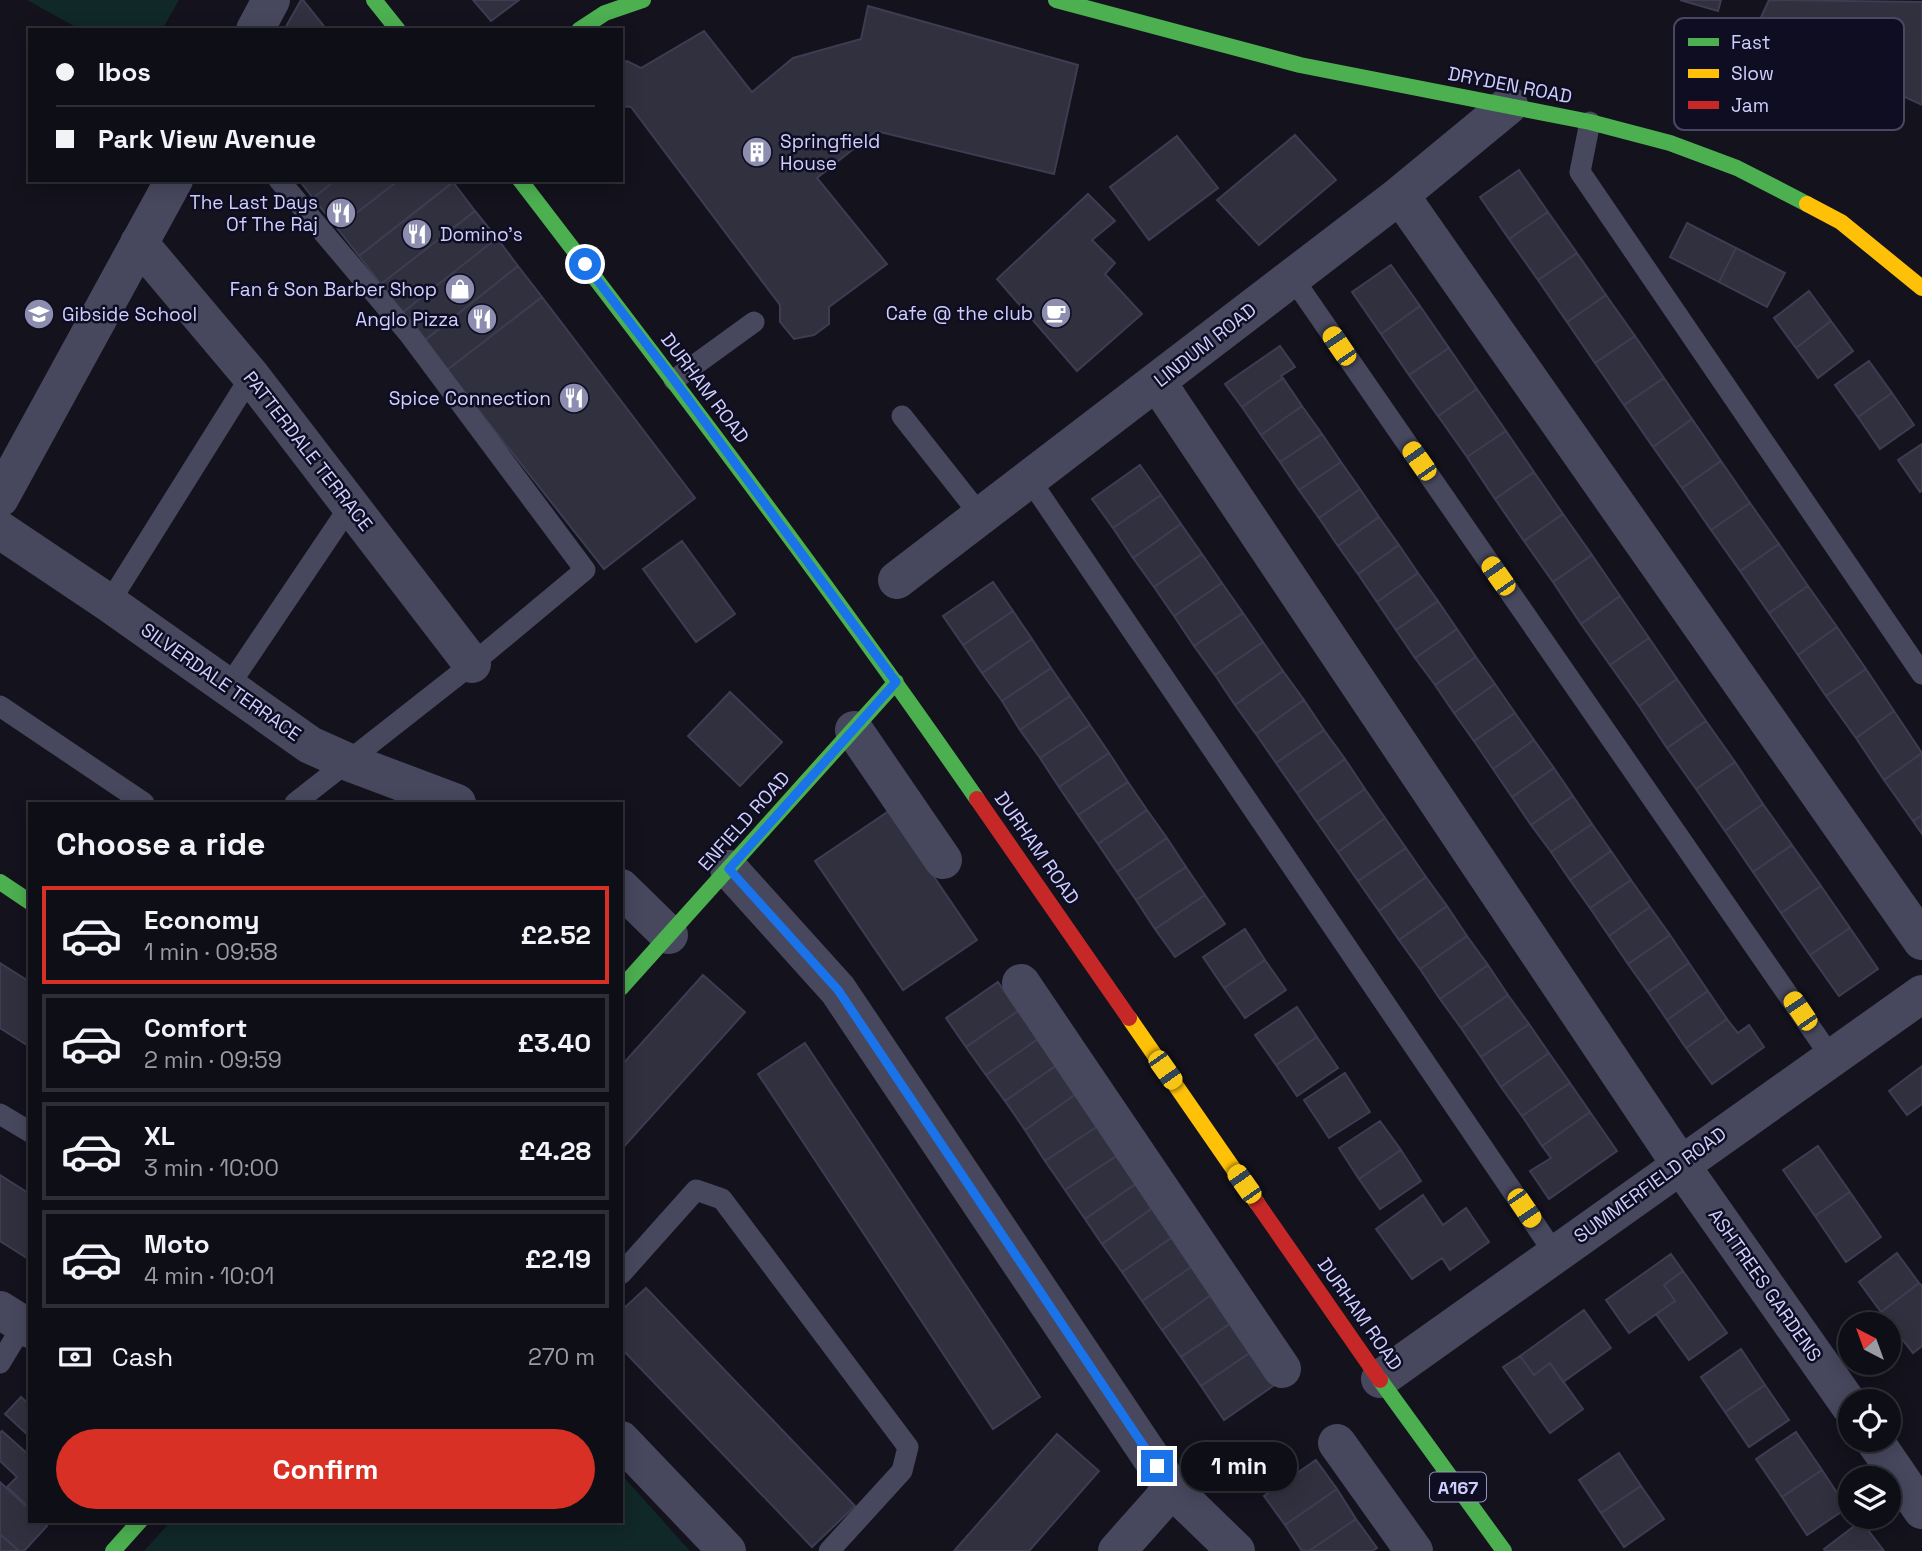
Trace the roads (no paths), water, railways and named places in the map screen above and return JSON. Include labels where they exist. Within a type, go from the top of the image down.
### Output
[{"type":"main road","points":[[374,0],[396,28]]},
{"type":"main road","points":[[582,28],[605,13],[643,0]]},
{"type":"main road","name":"DRYDEN ROAD","points":[[1056,0],[1300,65],[1590,122],[1670,143],[1737,168],[1841,222],[1922,288]]},
{"type":"main road","name":"DURHAM ROAD","points":[[522,182],[674,380],[896,682],[1380,1379],[1504,1551]]},
{"type":"main road","name":"ENFIELD ROAD","points":[[623,986],[896,682]]},
{"type":"main road","points":[[0,882],[28,901]]},
{"type":"main road","points":[[113,1551],[138,1523]]},
{"type":"street","points":[[256,28],[271,0]]},
{"type":"street","name":"LINDUM ROAD","points":[[897,580],[1400,195],[1509,105]]},
{"type":"street","points":[[0,498],[173,182]]},
{"type":"street","points":[[1400,195],[1922,941]]},
{"type":"street","name":"PATTERDALE TERRACE","points":[[139,243],[251,376],[472,664]]},
{"type":"street","name":"ASHTREES GARDENS","points":[[1157,382],[1680,1164],[1838,1389]]},
{"type":"street","name":"SILVERDALE TERRACE","points":[[0,530],[109,603],[310,745],[454,802]]},
{"type":"street","points":[[854,730],[943,860]]},
{"type":"street","points":[[729,869],[838,990],[1172,1489],[1236,1551]]},
{"type":"street","points":[[623,890],[670,935]]},
{"type":"street","points":[[1021,983],[1282,1368]]},
{"type":"street","name":"SUMMERFIELD ROAD","points":[[1380,1379],[1922,994]]},
{"type":"street","points":[[623,1442],[727,1551]]},
{"type":"street","points":[[1336,1443],[1414,1551]]},
{"type":"street","points":[[1882,1452],[1922,1510]]},
{"type":"street","points":[[1117,1551],[1172,1489]]},
{"type":"lane","points":[[1590,122],[1580,172],[1922,674]]},
{"type":"lane","points":[[281,182],[409,334],[585,570],[472,664],[296,802]]},
{"type":"lane","points":[[1292,277],[1831,1057]]},
{"type":"lane","points":[[674,380],[754,322]]},
{"type":"lane","points":[[109,603],[251,376]]},
{"type":"lane","points":[[902,416],[981,516]]},
{"type":"lane","points":[[1030,480],[1555,1254]]},
{"type":"lane","points":[[228,687],[350,506]]},
{"type":"lane","points":[[0,706],[143,802]]},
{"type":"lane","points":[[0,1114],[28,1131]]},
{"type":"lane","points":[[623,1271],[696,1190],[722,1199],[908,1447],[902,1471],[829,1551]]},
{"type":"lane","points":[[0,1363],[18,1321]]},
{"type":"place","name":"Springfield House","points":[[757,152]]},
{"type":"place","name":"The Last Days Of The Raj","points":[[341,213]]},
{"type":"place","name":"Domino's","points":[[417,234]]},
{"type":"place","name":"Fan & Son Barber Shop","points":[[460,289]]},
{"type":"place","name":"Cafe @ the club","points":[[1056,313]]},
{"type":"place","name":"Gibside School","points":[[39,314]]},
{"type":"place","name":"Anglo Pizza","points":[[482,319]]},
{"type":"place","name":"Spice Connection","points":[[574,398]]}]
